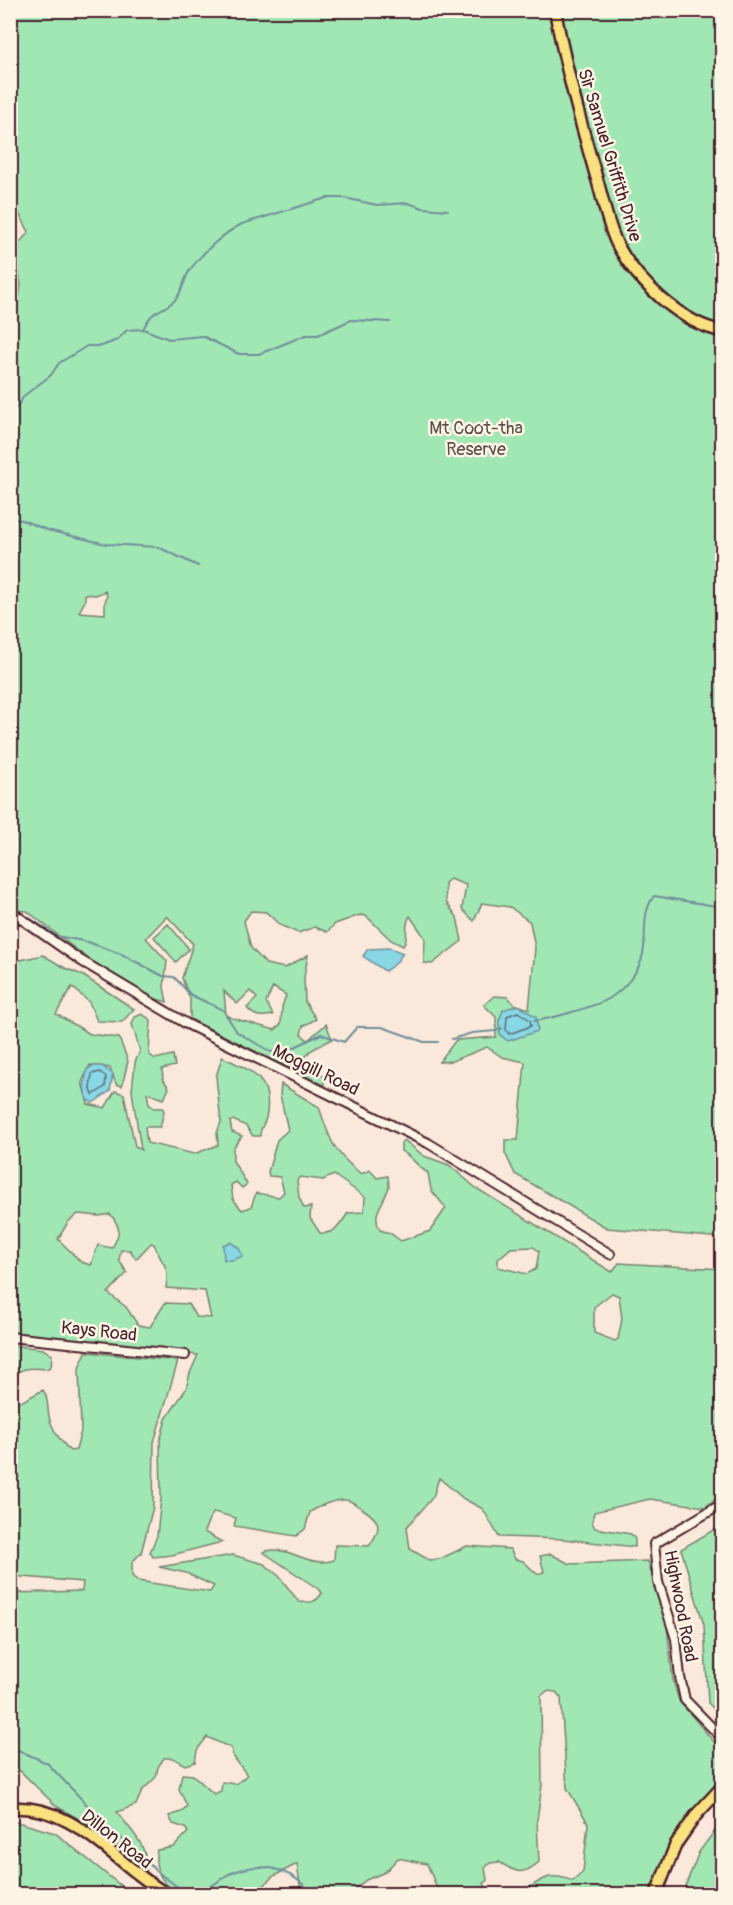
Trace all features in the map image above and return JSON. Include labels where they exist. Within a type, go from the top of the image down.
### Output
[{"type":"main road","name":"Sir Samuel Griffith Drive","points":[[555,10],[569,81],[617,244],[634,269],[674,308],[703,326],[723,331]]},
{"type":"main road","points":[[656,1894],[676,1844],[697,1814],[718,1795],[723,1787]]},
{"type":"main road","name":"Dillon Road","points":[[10,1808],[33,1808],[63,1818],[92,1837],[150,1885],[167,1894]]},
{"type":"street","name":"Moggill Road","points":[[10,911],[80,960],[188,1024],[428,1143],[610,1254]]},
{"type":"street","name":"Kays Road","points":[[10,1337],[185,1355]]},
{"type":"street","name":"Highwood Road","points":[[723,1504],[654,1545],[658,1582],[676,1639],[685,1700],[723,1738]]},
{"type":"green space","name":"Mt Coot-tha Reserve","points":[[11,11],[722,11],[722,1238],[607,1228],[515,1174],[505,1153],[505,1140],[518,1140],[525,1062],[502,1057],[487,1047],[452,1061],[439,1062],[456,1040],[496,1037],[496,1017],[484,1005],[494,996],[508,997],[514,1004],[529,1009],[535,948],[530,922],[510,907],[482,903],[474,921],[462,909],[466,885],[450,879],[445,883],[446,902],[457,917],[462,941],[432,964],[424,963],[425,938],[410,916],[403,946],[391,940],[366,916],[360,915],[335,924],[327,932],[315,927],[298,933],[280,925],[266,912],[251,911],[244,921],[251,948],[266,964],[285,968],[308,955],[304,977],[305,1002],[316,1019],[303,1026],[301,1034],[308,1040],[326,1024],[332,1039],[310,1051],[300,1064],[324,1076],[324,1085],[190,1019],[190,999],[182,978],[193,944],[167,916],[146,938],[167,961],[164,987],[167,1002],[137,993],[106,973],[27,911],[14,910],[11,906],[10,309],[17,306],[21,286],[18,266],[19,243],[29,232],[11,203]],"holes":[[[105,591],[107,596],[105,614],[79,612],[85,601],[85,594],[96,595]],[[273,987],[286,995],[282,1007],[281,1024],[275,1030],[226,1015],[224,991],[237,1004],[250,991],[257,998],[247,1008],[259,1016],[273,1015],[266,1002]]]},
{"type":"green space","points":[[168,924],[189,949],[176,962],[154,937]]},
{"type":"green space","points":[[11,947],[16,961],[43,955],[82,975],[134,1009],[122,1022],[97,1021],[89,1002],[72,987],[56,1014],[90,1034],[119,1038],[128,1061],[122,1086],[116,1084],[110,1068],[90,1065],[82,1082],[88,1104],[105,1108],[115,1091],[124,1094],[135,1146],[141,1150],[132,1091],[135,1062],[140,1051],[132,1024],[135,1017],[142,1014],[151,1020],[149,1054],[155,1059],[173,1055],[175,1066],[162,1069],[163,1079],[169,1088],[164,1099],[147,1093],[149,1104],[154,1108],[163,1108],[164,1112],[160,1127],[145,1127],[147,1143],[194,1154],[218,1145],[217,1133],[221,1122],[216,1077],[222,1057],[259,1078],[267,1094],[268,1105],[260,1136],[253,1136],[246,1126],[233,1120],[230,1122],[232,1132],[242,1136],[233,1148],[233,1161],[247,1184],[242,1188],[236,1182],[231,1185],[233,1199],[242,1210],[251,1207],[256,1193],[279,1197],[284,1192],[280,1177],[269,1176],[268,1172],[277,1140],[288,1130],[280,1095],[281,1084],[319,1107],[338,1152],[361,1174],[370,1170],[377,1178],[388,1176],[389,1186],[378,1212],[377,1224],[380,1230],[390,1233],[401,1241],[430,1231],[446,1208],[431,1190],[428,1173],[401,1151],[401,1143],[404,1140],[424,1156],[449,1165],[476,1188],[612,1272],[619,1263],[722,1269],[722,1494],[705,1507],[650,1499],[594,1512],[592,1522],[595,1528],[631,1534],[635,1539],[635,1547],[563,1539],[499,1537],[483,1509],[464,1499],[439,1478],[433,1497],[407,1527],[410,1549],[429,1560],[440,1559],[467,1546],[510,1549],[515,1559],[523,1561],[537,1574],[544,1572],[540,1556],[551,1554],[570,1564],[648,1561],[667,1626],[673,1680],[679,1701],[722,1751],[722,1782],[671,1843],[650,1894],[524,1894],[524,1891],[547,1878],[558,1877],[573,1881],[583,1872],[588,1823],[567,1788],[561,1698],[556,1692],[547,1691],[541,1696],[542,1785],[537,1820],[539,1862],[523,1871],[499,1862],[490,1863],[485,1868],[487,1880],[484,1884],[491,1894],[453,1894],[437,1888],[427,1864],[398,1858],[385,1872],[366,1880],[352,1891],[337,1894],[276,1894],[284,1890],[301,1893],[297,1864],[272,1877],[256,1894],[184,1894],[177,1892],[166,1884],[158,1872],[156,1857],[157,1850],[174,1847],[188,1832],[185,1828],[173,1824],[169,1816],[181,1812],[187,1806],[179,1789],[182,1774],[193,1775],[214,1794],[221,1791],[222,1782],[236,1784],[247,1775],[233,1756],[231,1748],[207,1737],[197,1750],[195,1762],[185,1765],[173,1758],[164,1758],[158,1767],[156,1777],[142,1791],[136,1805],[117,1812],[140,1842],[145,1857],[146,1878],[121,1848],[96,1829],[56,1806],[15,1766],[11,1768],[11,1593],[82,1591],[83,1582],[11,1576],[10,1395],[21,1402],[43,1390],[55,1431],[70,1451],[76,1450],[81,1431],[79,1368],[86,1352],[178,1361],[154,1442],[153,1507],[141,1553],[132,1562],[132,1576],[138,1581],[210,1592],[214,1586],[186,1573],[159,1567],[233,1555],[264,1564],[279,1576],[299,1602],[312,1602],[322,1593],[320,1590],[263,1552],[281,1551],[325,1562],[334,1560],[335,1545],[369,1546],[378,1528],[371,1515],[346,1500],[323,1505],[310,1512],[305,1529],[296,1536],[234,1526],[236,1518],[214,1512],[204,1532],[222,1542],[172,1555],[153,1557],[150,1552],[157,1536],[161,1498],[160,1441],[166,1419],[186,1389],[198,1355],[11,1336]],"holes":[[[334,1175],[365,1197],[364,1212],[348,1213],[337,1228],[320,1233],[310,1218],[311,1207],[304,1208],[299,1197],[297,1180],[300,1177],[323,1180]],[[78,1214],[99,1216],[110,1214],[118,1227],[118,1234],[112,1248],[98,1245],[91,1265],[81,1262],[58,1239],[68,1222]],[[151,1243],[154,1244],[166,1268],[166,1288],[205,1291],[211,1318],[196,1317],[188,1304],[165,1303],[150,1327],[138,1325],[126,1307],[108,1293],[127,1273],[119,1260],[121,1250],[130,1250],[136,1259]],[[533,1247],[539,1251],[536,1269],[527,1274],[498,1267],[498,1259],[511,1248]],[[612,1293],[619,1296],[622,1319],[618,1339],[615,1341],[594,1333],[594,1307]]]},
{"type":"green space","points":[[11,1345],[43,1349],[52,1355],[51,1366],[47,1369],[22,1370],[11,1379]]},
{"type":"green space","points":[[722,1525],[722,1717],[708,1703],[704,1625],[681,1549]]},
{"type":"green space","points":[[722,1821],[722,1894],[682,1894],[699,1852]]},
{"type":"green space","points":[[17,1822],[55,1833],[131,1894],[11,1894],[11,1823]]},
{"type":"water","points":[[390,948],[403,953],[396,963],[385,971],[363,956],[368,949]]},
{"type":"water","points":[[518,1005],[536,1017],[538,1031],[508,1041],[500,1035],[499,1021],[503,1010]]},
{"type":"water","points":[[102,1066],[113,1074],[110,1091],[93,1103],[87,1100],[84,1087],[87,1069]]},
{"type":"water","points":[[230,1242],[238,1247],[243,1256],[233,1260],[224,1260],[223,1245]]},
{"type":"waterway","points":[[143,329],[154,314],[177,298],[189,271],[200,257],[213,244],[242,224],[327,198],[344,198],[377,205],[408,203],[423,208],[448,210]]},
{"type":"waterway","points":[[10,416],[25,395],[51,375],[59,363],[87,346],[102,346],[117,340],[127,330],[143,329],[169,339],[202,336],[239,354],[259,354],[306,335],[318,335],[351,320],[390,322]]},
{"type":"waterway","points":[[10,518],[47,530],[106,544],[158,547],[198,566]]},
{"type":"waterway","points":[[534,1021],[595,1005],[610,998],[626,985],[641,960],[647,909],[654,896],[716,906],[722,904]]},
{"type":"waterway","points":[[20,912],[57,936],[88,942],[121,954],[163,976],[174,977],[191,995],[223,1010],[237,1032],[271,1052],[293,1048],[321,1034],[344,1042],[357,1027],[382,1027],[424,1042],[438,1042]]},
{"type":"waterway","points":[[452,1039],[502,1028]]},
{"type":"waterway","points":[[10,1750],[18,1750],[47,1763],[114,1833],[134,1848],[155,1870],[183,1891],[211,1886],[239,1870],[263,1867],[284,1872],[313,1894]]}]
